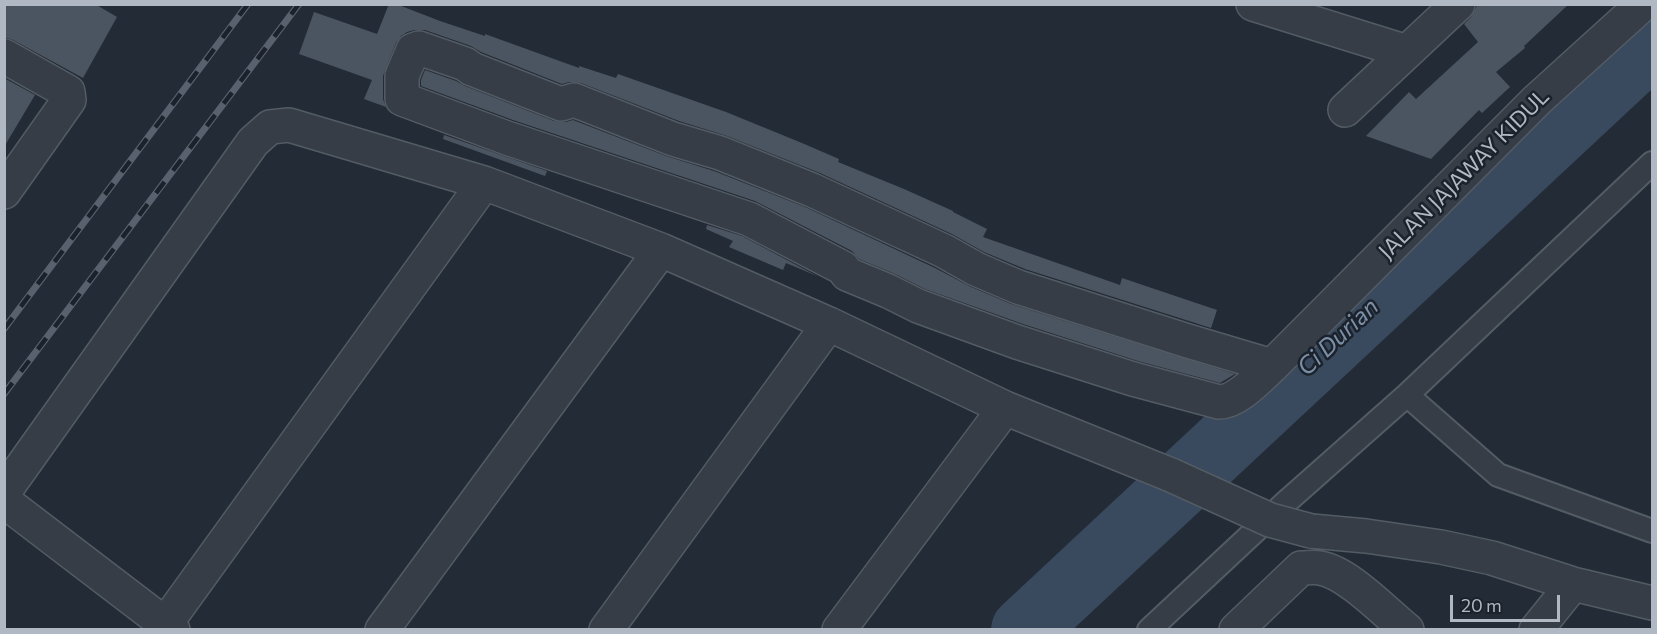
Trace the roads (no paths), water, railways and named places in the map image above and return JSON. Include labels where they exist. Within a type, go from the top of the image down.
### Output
[{"type":"street","points":[[1253,4],[1407,52]]},
{"type":"street","points":[[1345,110],[1458,4]]},
{"type":"street","name":"JALAN JAJAWAY KIDUL","points":[[1272,366],[1018,287],[976,269],[879,220],[745,163],[673,139],[574,100],[561,104],[472,69],[465,64],[419,48],[412,50],[402,76],[402,99],[507,138],[748,219],[843,268],[847,274],[918,306],[1017,342],[1133,379],[1219,402],[1227,402],[1272,366],[1538,100],[1643,4]]},
{"type":"street","points":[[4,56],[68,92],[69,100],[4,192]]},
{"type":"street","points":[[4,492],[253,142],[270,127],[289,124],[484,183],[660,250],[829,324],[1005,408],[1171,475],[1270,520],[1311,531],[1441,547],[1492,558],[1573,584],[1653,603]]},
{"type":"street","points":[[4,501],[166,628],[484,183]]},
{"type":"street","points":[[382,630],[660,250]]},
{"type":"street","points":[[606,630],[829,324]]},
{"type":"street","points":[[839,630],[1005,408]]},
{"type":"street","points":[[1236,630],[1301,568],[1320,568],[1350,582],[1407,630]]},
{"type":"street","points":[[1536,630],[1573,584]]},
{"type":"lane","points":[[1149,630],[1285,503],[1407,395],[1653,163]]},
{"type":"lane","points":[[1407,395],[1497,475],[1653,531]]},
{"type":"waterway","name":"Ci Durian","points":[[1024,630],[1652,44]]},
{"type":"railway","points":[[4,329],[248,4]]},
{"type":"railway","points":[[4,394],[299,4]]}]
